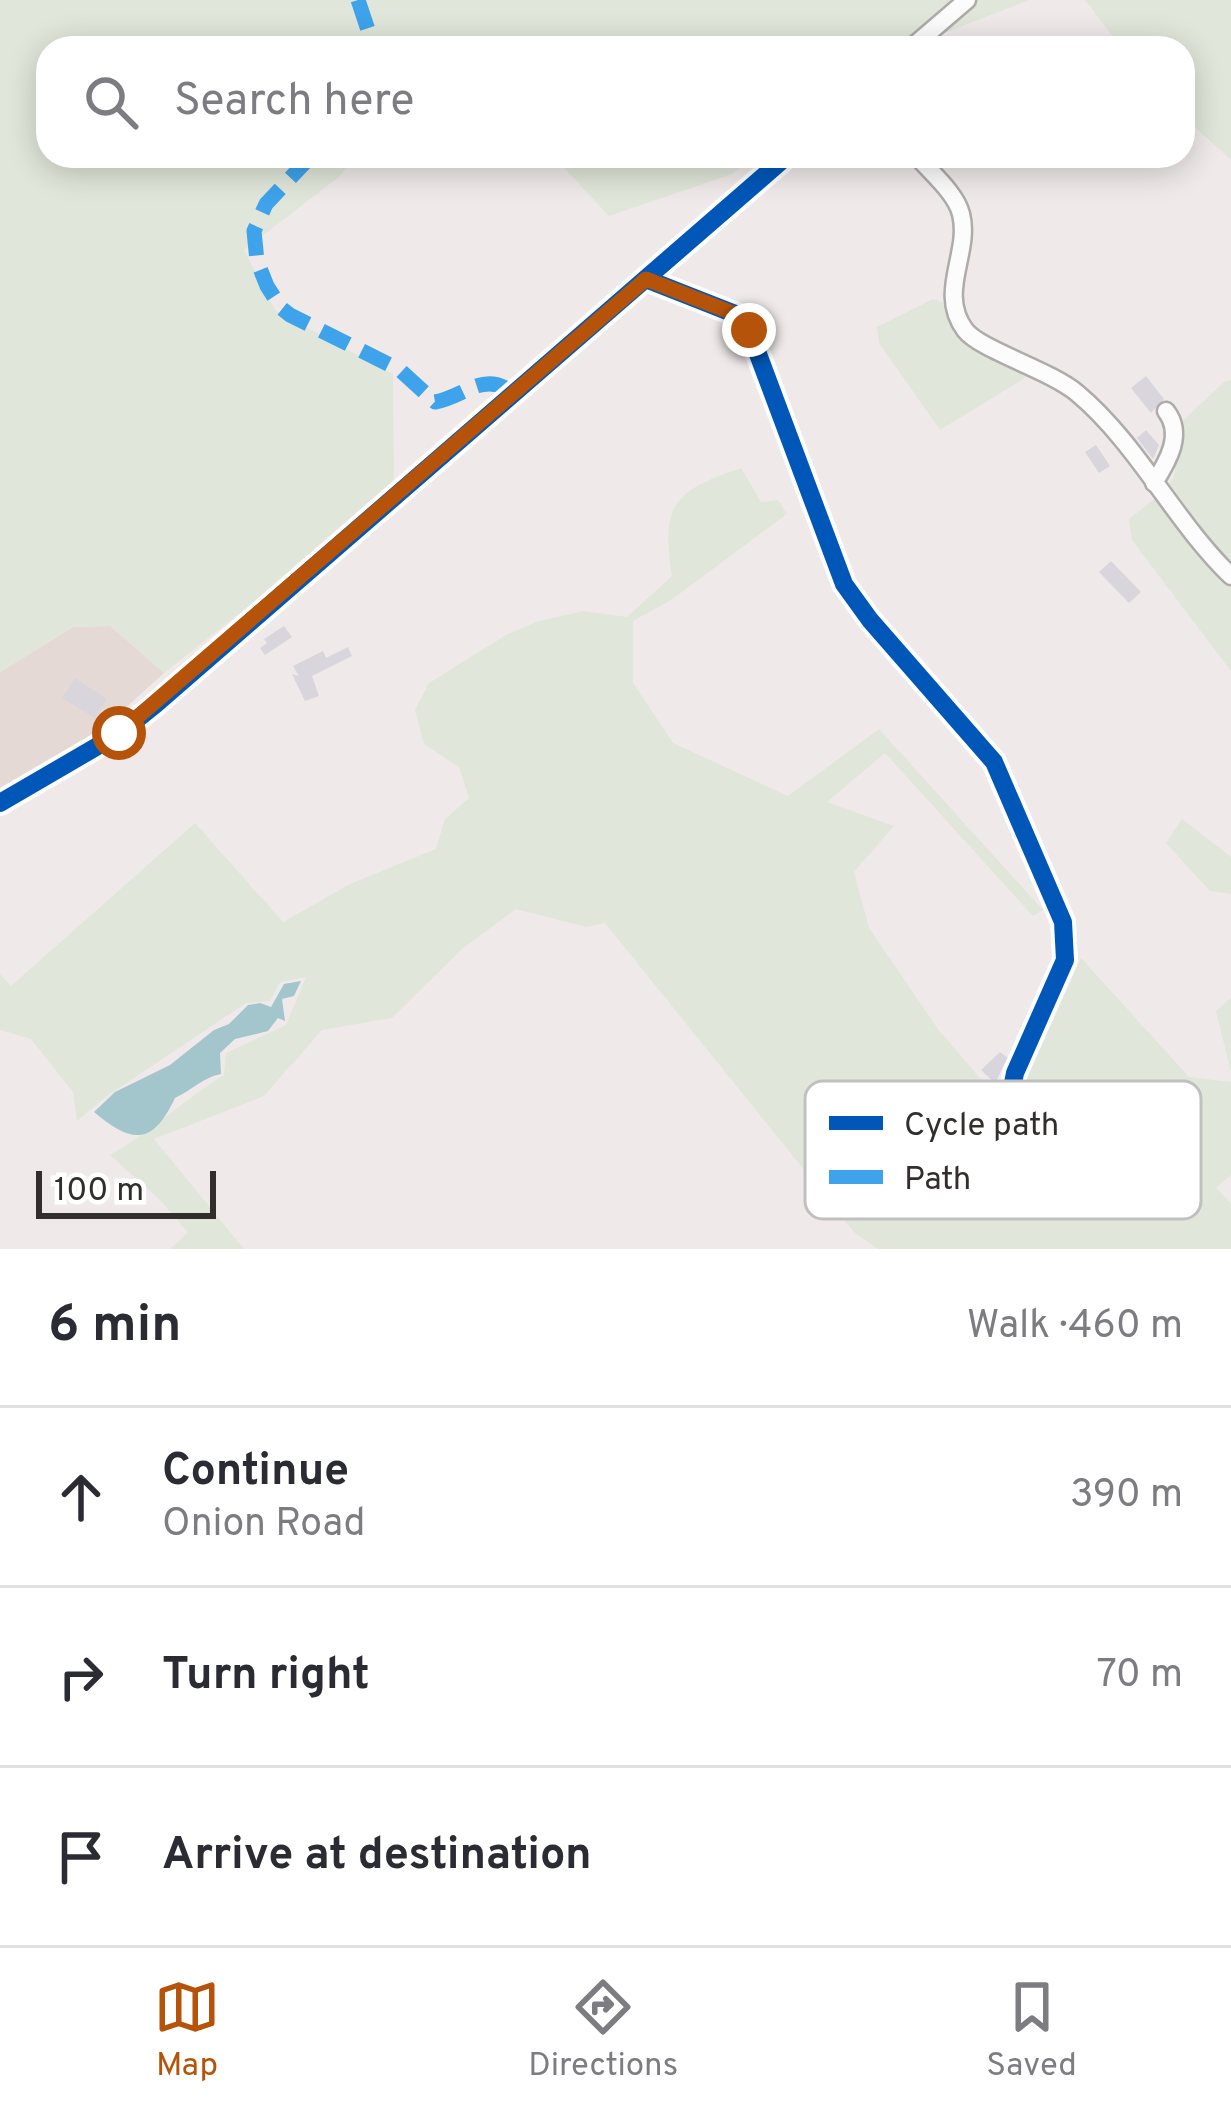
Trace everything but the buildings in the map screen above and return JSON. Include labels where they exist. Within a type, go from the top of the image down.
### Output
[{"type":"street","points":[[925,36],[967,0]]},
{"type":"street","points":[[0,803],[119,733],[156,704],[774,168]]},
{"type":"street","points":[[927,168],[958,206],[963,220],[952,290],[965,330],[975,340],[1036,366],[1078,393],[1231,576]]},
{"type":"street","points":[[646,279],[735,314],[749,330],[844,584],[994,762],[1066,938],[1065,960],[1013,1081]]},
{"type":"street","points":[[1154,483],[1171,453],[1174,436],[1174,422],[1166,411]]},
{"type":"shaded area","points":[[0,0],[1029,0],[938,36],[36,36],[36,168],[346,168],[244,250],[275,310],[393,374],[394,491],[164,673],[110,626],[73,627],[0,672]]},
{"type":"shaded area","points":[[1085,0],[1231,0],[1231,160],[1195,127],[1195,36],[1113,36]]},
{"type":"shaded area","points":[[564,168],[739,168],[732,174],[609,216]]},
{"type":"shaded area","points":[[933,299],[947,304],[965,341],[1025,378],[940,430],[879,343],[877,327]]},
{"type":"shaded area","points":[[1231,380],[1231,671],[1132,540],[1129,519],[1160,495],[1174,477],[1182,422]]},
{"type":"shaded area","points":[[741,468],[761,502],[778,500],[787,514],[671,600],[633,621],[633,683],[673,743],[788,796],[879,729],[1043,910],[1033,916],[885,753],[827,802],[894,826],[854,872],[869,928],[938,1029],[982,1081],[805,1081],[805,1171],[605,923],[586,927],[516,909],[463,948],[392,1018],[322,1030],[264,1096],[154,1139],[244,1249],[170,1249],[188,1232],[110,1155],[224,1075],[226,1053],[286,1025],[306,977],[280,982],[270,1001],[246,1003],[77,1121],[73,1092],[31,1039],[0,1030],[0,974],[11,986],[195,823],[283,922],[350,884],[436,849],[445,819],[469,798],[459,767],[424,744],[415,710],[429,683],[536,622],[583,611],[627,617],[672,576],[671,516],[686,493]]},
{"type":"shaded area","points":[[111,626],[164,673],[111,721],[47,765],[0,789],[0,672],[73,627]]},
{"type":"shaded area","points":[[1182,819],[1231,857],[1231,894],[1210,891],[1166,843]]},
{"type":"shaded area","points":[[1081,958],[1189,1077],[1231,1082],[1231,1175],[1216,1188],[1231,1204],[1231,1249],[878,1249],[844,1219],[1201,1219],[1201,1081],[1018,1081],[1029,1073]]},
{"type":"shaded area","points":[[1231,998],[1231,1072],[1216,1011]]},
{"type":"water","points":[[301,981],[294,996],[282,999],[285,1021],[278,1018],[268,1031],[235,1039],[220,1053],[221,1074],[175,1098],[149,1132],[119,1130],[94,1112],[115,1092],[170,1065],[248,1005],[271,1007],[284,984]]},
{"type":"marked path","points":[[358,0],[370,36]]},
{"type":"marked path","points":[[300,168],[266,204],[254,231],[257,261],[281,308],[400,370],[435,402],[484,384],[514,394]]},
{"type":"cycle path","points":[[0,803],[120,733],[156,704],[773,168]]},
{"type":"cycle path","points":[[646,279],[735,314],[749,330],[844,584],[994,762],[1063,922],[1065,960],[1013,1081]]},
{"type":"route","points":[[119,733],[646,279],[719,306],[735,314],[749,330]]}]
